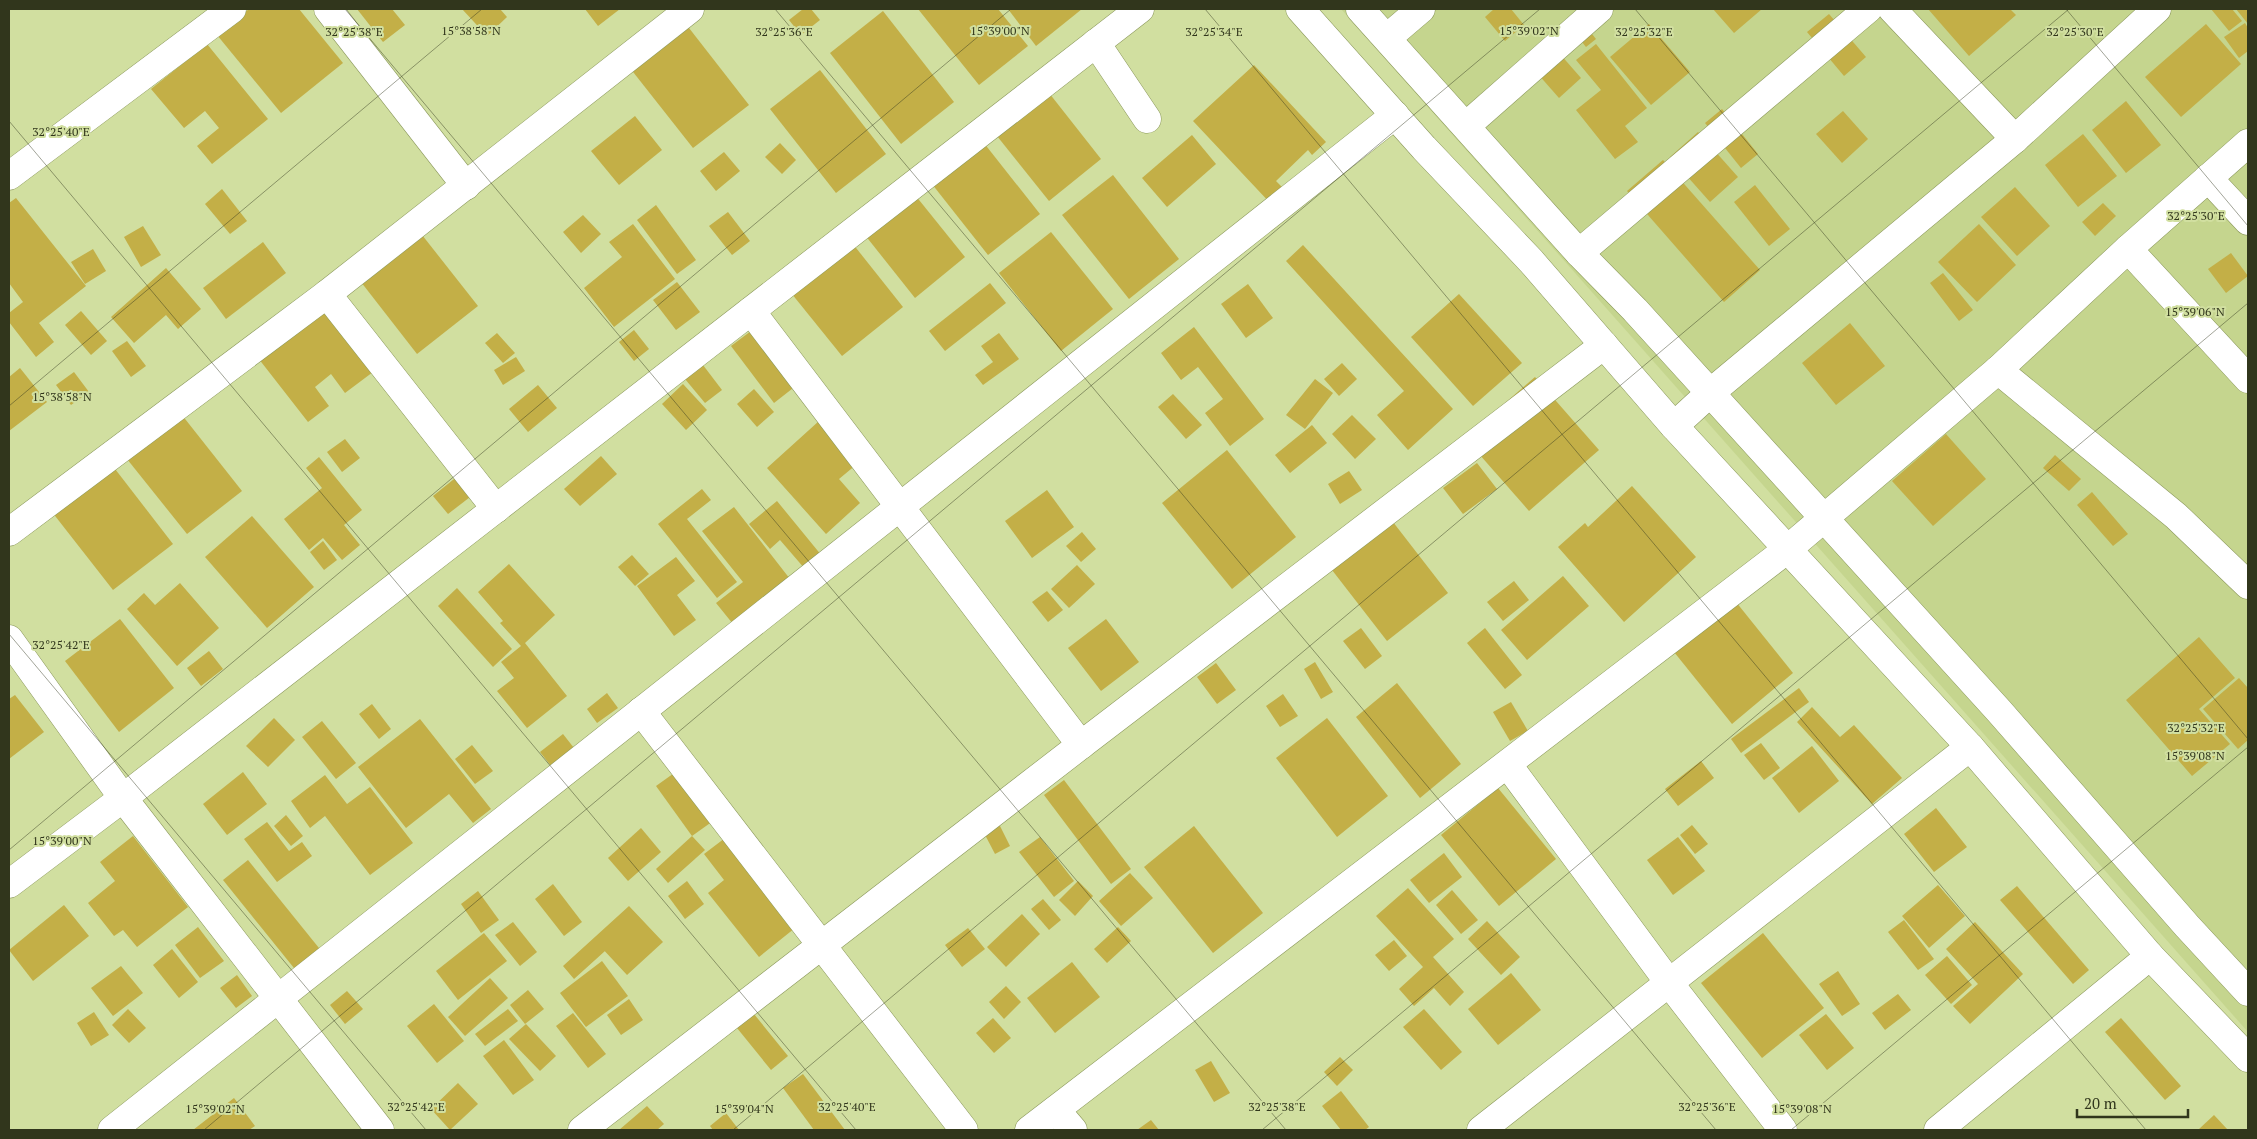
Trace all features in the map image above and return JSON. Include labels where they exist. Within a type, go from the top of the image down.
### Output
[{"type":"street","points":[[9,176],[232,9]]},
{"type":"street","points":[[328,9],[466,186]]},
{"type":"street","points":[[9,532],[327,294],[690,9]]},
{"type":"street","points":[[9,884],[123,798],[1140,9]]},
{"type":"street","points":[[1300,9],[1395,115],[1531,261],[1674,426],[1970,746],[2150,956],[2248,1058]]},
{"type":"street","points":[[1360,9],[1579,253],[1635,310],[1999,711],[2187,926],[2248,992]]},
{"type":"street","points":[[1387,38],[1420,9]]},
{"type":"street","points":[[1466,126],[1599,9]]},
{"type":"street","points":[[1579,253],[1868,9]]},
{"type":"street","points":[[1892,9],[2015,139]]},
{"type":"street","points":[[1674,426],[1710,393],[2015,139],[2157,9]]},
{"type":"street","points":[[1096,43],[1147,119]]},
{"type":"street","points":[[112,1130],[1395,115]]},
{"type":"street","points":[[1029,1130],[1064,1120],[1508,765],[1788,548],[1998,370],[2128,248],[2248,143]]},
{"type":"street","points":[[2208,178],[2248,221]]},
{"type":"street","points":[[2128,248],[2248,379]]},
{"type":"street","points":[[327,294],[496,509]]},
{"type":"street","points":[[751,311],[1081,745]]},
{"type":"street","points":[[582,1130],[1604,345]]},
{"type":"street","points":[[1998,370],[2176,516],[2248,585]]},
{"type":"street","points":[[9,639],[123,798],[380,1130]]},
{"type":"street","points":[[641,711],[964,1130]]},
{"type":"street","points":[[1481,1130],[1670,984],[1970,746]]},
{"type":"street","points":[[1508,765],[1670,984],[1783,1130]]},
{"type":"street","points":[[1938,1130],[2150,956]]},
{"type":"shaded area","points":[[1341,9],[2248,9],[2248,1032]]},
{"type":"building","points":[[249,9],[299,9],[343,63],[281,113],[217,35]]},
{"type":"building","points":[[357,9],[392,9],[405,25],[383,42]]},
{"type":"building","points":[[462,9],[500,9],[507,17],[487,36]]},
{"type":"building","points":[[585,9],[620,9],[598,26]]},
{"type":"building","points":[[803,9],[811,9],[820,20],[801,35],[789,20]]},
{"type":"building","points":[[918,9],[998,9],[1028,46],[979,85]]},
{"type":"building","points":[[1008,9],[1082,9],[1036,46]]},
{"type":"building","points":[[1494,9],[1511,9],[1524,25],[1505,41],[1485,17]]},
{"type":"building","points":[[1713,9],[1762,9],[1734,33]]},
{"type":"building","points":[[1928,9],[2010,9],[2016,15],[1969,56]]},
{"type":"building","points":[[2211,9],[2232,9],[2242,21],[2229,31]]},
{"type":"building","points":[[2236,9],[2248,9],[2248,24]]},
{"type":"building","points":[[883,11],[954,102],[901,144],[830,53]]},
{"type":"building","points":[[1829,14],[1866,57],[1844,76],[1807,32]]},
{"type":"building","points":[[682,19],[749,105],[693,148],[626,63]]},
{"type":"building","points":[[1580,19],[1596,39],[1586,47],[1570,27]]},
{"type":"building","points":[[2245,23],[2248,28],[2248,51],[2239,58],[2224,37]]},
{"type":"building","points":[[1649,24],[1690,72],[1651,105],[1610,57]]},
{"type":"building","points":[[2206,24],[2241,64],[2181,117],[2145,77]]},
{"type":"building","points":[[207,44],[268,119],[212,164],[197,146],[219,128],[205,111],[184,128],[151,89]]},
{"type":"building","points":[[1596,44],[1647,108],[1625,126],[1638,142],[1615,159],[1576,110],[1601,90],[1576,60]]},
{"type":"building","points":[[1553,46],[1581,78],[1559,98],[1530,65]]},
{"type":"building","points":[[1254,65],[1326,142],[1312,155],[1308,150],[1276,181],[1287,192],[1272,205],[1193,121]]},
{"type":"building","points":[[820,70],[886,154],[836,193],[770,109]]},
{"type":"building","points":[[1042,84],[1101,159],[1049,201],[989,126]]},
{"type":"building","points":[[2126,101],[2161,145],[2126,173],[2092,130]]},
{"type":"building","points":[[1722,109],[1758,154],[1741,168],[1705,123]]},
{"type":"building","points":[[1843,111],[1868,139],[1842,163],[1816,134]]},
{"type":"building","points":[[635,116],[662,150],[619,185],[591,151]]},
{"type":"building","points":[[1698,132],[1738,177],[1710,202],[1670,157]]},
{"type":"building","points":[[2083,134],[2117,176],[2078,207],[2045,165]]},
{"type":"building","points":[[1192,135],[1216,164],[1167,207],[1142,178]]},
{"type":"building","points":[[980,138],[1040,214],[988,255],[928,179]]},
{"type":"building","points":[[780,143],[796,160],[782,174],[765,157]]},
{"type":"building","points":[[724,152],[740,171],[716,191],[700,171]]},
{"type":"building","points":[[1663,160],[1760,270],[1724,302],[1627,191]]},
{"type":"building","points":[[1113,175],[1179,259],[1129,299],[1062,215]]},
{"type":"building","points":[[907,185],[965,257],[915,298],[857,225]]},
{"type":"building","points":[[1755,185],[1790,229],[1769,246],[1734,202]]},
{"type":"building","points":[[2015,187],[2050,226],[2017,256],[1981,217]]},
{"type":"building","points":[[222,189],[247,221],[230,234],[205,204]]},
{"type":"building","points":[[16,198],[86,286],[39,323],[54,342],[36,357],[9,322],[9,313],[23,302],[9,283],[9,203]]},
{"type":"building","points":[[2103,203],[2116,216],[2095,236],[2082,222]]},
{"type":"building","points":[[656,205],[696,260],[677,274],[637,220]]},
{"type":"building","points":[[728,212],[750,241],[732,255],[709,226]]},
{"type":"building","points":[[583,215],[601,234],[581,253],[563,232]]},
{"type":"building","points":[[633,224],[675,279],[614,327],[584,288],[622,257],[609,242]]},
{"type":"building","points":[[1979,224],[2016,265],[1977,302],[1938,262]]},
{"type":"building","points":[[143,226],[161,255],[141,267],[124,237]]},
{"type":"building","points":[[415,226],[478,306],[417,354],[354,273]]},
{"type":"building","points":[[841,229],[903,307],[842,356],[779,278]]},
{"type":"building","points":[[1051,232],[1113,309],[1061,351],[999,273]]},
{"type":"building","points":[[263,242],[286,273],[226,319],[203,288]]},
{"type":"building","points":[[1303,245],[1453,409],[1408,450],[1377,415],[1404,391],[1286,261]]},
{"type":"building","points":[[93,249],[106,271],[85,284],[71,262]]},
{"type":"building","points":[[2231,253],[2248,276],[2226,293],[2208,269]]},
{"type":"building","points":[[166,268],[201,309],[178,329],[166,315],[134,343],[111,317]]},
{"type":"building","points":[[1943,273],[1973,310],[1959,321],[1930,283]]},
{"type":"building","points":[[677,282],[700,312],[676,330],[653,300]]},
{"type":"building","points":[[990,283],[1006,303],[945,351],[929,331]]},
{"type":"building","points":[[1248,284],[1273,318],[1246,338],[1221,304]]},
{"type":"building","points":[[313,294],[373,372],[345,393],[331,374],[315,387],[329,406],[308,422],[248,345]]},
{"type":"building","points":[[1459,294],[1522,363],[1473,406],[1411,337]]},
{"type":"building","points":[[81,311],[107,341],[91,355],[65,325]]},
{"type":"building","points":[[1850,323],[1885,366],[1836,405],[1802,363]]},
{"type":"building","points":[[1194,327],[1264,419],[1230,446],[1205,413],[1223,399],[1198,367],[1181,380],[1161,353]]},
{"type":"building","points":[[755,328],[797,385],[774,403],[731,346]]},
{"type":"building","points":[[634,330],[649,349],[634,361],[619,342]]},
{"type":"building","points":[[497,333],[515,353],[503,363],[485,343]]},
{"type":"building","points":[[999,333],[1019,359],[983,385],[975,375],[993,362],[981,346]]},
{"type":"building","points":[[127,341],[146,366],[131,377],[112,351]]},
{"type":"building","points":[[516,357],[525,371],[503,385],[494,370]]},
{"type":"building","points":[[1342,363],[1357,379],[1339,396],[1324,379]]},
{"type":"building","points":[[703,365],[722,390],[705,403],[685,379]]},
{"type":"building","points":[[20,368],[47,402],[9,431],[9,377]]},
{"type":"building","points":[[74,372],[89,392],[71,405],[56,385]]},
{"type":"building","points":[[1535,377],[1599,450],[1529,511],[1465,438]]},
{"type":"building","points":[[1315,379],[1333,393],[1305,429],[1286,415]]},
{"type":"building","points":[[683,384],[707,410],[686,430],[662,404]]},
{"type":"building","points":[[538,385],[557,408],[528,432],[509,409]]},
{"type":"building","points":[[754,389],[774,412],[757,427],[737,404]]},
{"type":"building","points":[[1173,394],[1202,425],[1186,439],[1158,407]]},
{"type":"building","points":[[178,410],[242,491],[187,534],[123,454]]},
{"type":"building","points":[[1352,415],[1376,439],[1355,459],[1332,434]]},
{"type":"building","points":[[819,421],[857,464],[839,479],[860,503],[826,534],[767,468]]},
{"type":"building","points":[[1312,425],[1327,443],[1290,473],[1275,455]]},
{"type":"building","points":[[1946,434],[1986,479],[1933,526],[1892,481]]},
{"type":"building","points":[[345,439],[360,458],[342,472],[327,452]]},
{"type":"building","points":[[1227,450],[1296,537],[1232,589],[1162,503]]},
{"type":"building","points":[[2055,455],[2081,479],[2069,491],[2043,468]]},
{"type":"building","points":[[601,456],[617,474],[580,506],[564,489]]},
{"type":"building","points":[[319,457],[362,510],[344,525],[360,545],[342,560],[323,538],[309,550],[284,519],[322,488],[306,468]]},
{"type":"building","points":[[1477,463],[1497,489],[1463,514],[1443,488]]},
{"type":"building","points":[[112,465],[173,544],[113,590],[52,512]]},
{"type":"building","points":[[1349,471],[1362,490],[1340,504],[1328,484]]},
{"type":"building","points":[[459,475],[474,494],[448,514],[433,496]]},
{"type":"building","points":[[1632,486],[1696,557],[1624,622],[1558,547],[1585,523],[1588,527]]},
{"type":"building","points":[[702,489],[711,500],[687,519],[737,582],[717,598],[658,524]]},
{"type":"building","points":[[1047,490],[1074,527],[1032,558],[1005,521]]},
{"type":"building","points":[[2092,492],[2128,534],[2113,546],[2077,505]]},
{"type":"building","points":[[777,501],[822,556],[805,569],[780,540],[770,549],[749,524]]},
{"type":"building","points":[[734,507],[790,579],[733,624],[716,603],[743,582],[702,531]]},
{"type":"building","points":[[252,516],[314,587],[267,628],[205,557]]},
{"type":"building","points":[[1393,522],[1448,593],[1387,641],[1332,570]]},
{"type":"building","points":[[1082,532],[1096,549],[1081,562],[1066,546]]},
{"type":"building","points":[[323,541],[337,560],[324,570],[310,552]]},
{"type":"building","points":[[632,555],[649,574],[635,586],[618,567]]},
{"type":"building","points":[[676,557],[695,581],[677,595],[696,620],[674,636],[637,586]]},
{"type":"building","points":[[509,564],[555,615],[525,643],[567,696],[527,728],[497,691],[514,678],[501,662],[521,646],[500,623],[503,621],[478,592]]},
{"type":"building","points":[[1077,565],[1095,584],[1069,608],[1051,589]]},
{"type":"building","points":[[1563,576],[1589,606],[1527,660],[1501,630]]},
{"type":"building","points":[[1514,581],[1529,600],[1503,621],[1487,602]]},
{"type":"building","points":[[180,583],[219,628],[177,666],[127,609],[144,593],[155,605]]},
{"type":"building","points":[[457,588],[512,649],[493,667],[438,606]]},
{"type":"building","points":[[1047,591],[1063,610],[1048,622],[1032,602]]},
{"type":"building","points":[[1732,597],[1793,673],[1732,724],[1670,647]]},
{"type":"building","points":[[120,619],[174,688],[119,732],[65,661]]},
{"type":"building","points":[[1106,619],[1139,662],[1101,691],[1068,648]]},
{"type":"building","points":[[1361,628],[1382,656],[1365,669],[1343,641]]},
{"type":"building","points":[[1485,628],[1522,675],[1505,689],[1467,643]]},
{"type":"building","points":[[2199,637],[2235,678],[2199,709],[2230,744],[2192,776],[2126,700]]},
{"type":"building","points":[[209,651],[223,669],[201,686],[187,668]]},
{"type":"building","points":[[1315,662],[1333,692],[1321,699],[1304,669]]},
{"type":"building","points":[[1216,663],[1236,690],[1217,704],[1197,677]]},
{"type":"building","points":[[2239,678],[2248,688],[2248,740],[2238,749],[2203,709]]},
{"type":"building","points":[[1397,683],[1461,764],[1420,798],[1356,717]]},
{"type":"building","points":[[1799,688],[1809,702],[1741,753],[1731,739]]},
{"type":"building","points":[[607,693],[618,708],[597,723],[587,709]]},
{"type":"building","points":[[1283,694],[1298,716],[1280,727],[1266,706]]},
{"type":"building","points":[[15,695],[44,732],[9,759],[9,699]]},
{"type":"building","points":[[1511,702],[1528,731],[1510,741],[1493,712]]},
{"type":"building","points":[[372,704],[391,729],[379,739],[359,714]]},
{"type":"building","points":[[1812,707],[1840,737],[1854,725],[1902,778],[1872,804],[1797,722]]},
{"type":"building","points":[[274,718],[295,740],[268,767],[246,746]]},
{"type":"building","points":[[1327,718],[1388,796],[1337,837],[1276,758]]},
{"type":"building","points":[[420,719],[491,809],[473,823],[449,794],[406,828],[358,767]]},
{"type":"building","points":[[322,721],[356,763],[336,779],[302,737]]},
{"type":"building","points":[[563,734],[574,748],[551,766],[540,752]]},
{"type":"building","points":[[1761,743],[1780,768],[1764,780],[1744,755]]},
{"type":"building","points":[[472,745],[493,771],[475,784],[455,759]]},
{"type":"building","points":[[1812,746],[1839,781],[1799,813],[1772,778]]},
{"type":"building","points":[[1701,761],[1714,778],[1678,806],[1665,789]]},
{"type":"building","points":[[677,771],[713,821],[692,836],[656,786]]},
{"type":"building","points":[[243,772],[267,804],[227,835],[203,804]]},
{"type":"building","points":[[325,775],[347,804],[370,787],[413,843],[370,875],[325,816],[310,828],[291,801]]},
{"type":"building","points":[[1064,780],[1131,869],[1111,884],[1044,795]]},
{"type":"building","points":[[1498,788],[1556,859],[1499,906],[1441,835]]},
{"type":"building","points":[[1936,808],[1967,847],[1934,872],[1904,834]]},
{"type":"building","points":[[286,815],[303,836],[291,846],[274,826]]},
{"type":"building","points":[[267,822],[289,851],[302,842],[312,856],[277,882],[244,839]]},
{"type":"building","points":[[999,824],[1010,846],[995,854],[983,831]]},
{"type":"building","points":[[1692,825],[1708,844],[1695,854],[1680,835]]},
{"type":"building","points":[[1194,826],[1263,913],[1213,953],[1144,867]]},
{"type":"building","points":[[641,828],[661,852],[628,881],[608,858]]},
{"type":"building","points":[[729,835],[800,924],[759,957],[708,893],[724,880],[704,854]]},
{"type":"building","points":[[133,836],[188,907],[137,947],[123,930],[114,936],[88,903],[115,881],[100,862]]},
{"type":"building","points":[[692,836],[705,850],[668,883],[656,869]]},
{"type":"building","points":[[1040,837],[1074,881],[1054,897],[1019,852]]},
{"type":"building","points":[[1678,837],[1705,871],[1673,895],[1647,860]]},
{"type":"building","points":[[1444,853],[1462,877],[1429,903],[1410,880]]},
{"type":"building","points":[[248,860],[323,953],[298,973],[223,880]]},
{"type":"building","points":[[1130,873],[1153,898],[1121,926],[1099,901]]},
{"type":"building","points":[[687,881],[704,904],[685,919],[668,896]]},
{"type":"building","points":[[1078,881],[1093,896],[1075,916],[1059,900]]},
{"type":"building","points":[[553,884],[582,922],[564,936],[535,899]]},
{"type":"building","points":[[1938,885],[1965,916],[1929,948],[1902,916]]},
{"type":"building","points":[[2017,886],[2089,970],[2073,984],[2000,900]]},
{"type":"building","points":[[1408,888],[1454,939],[1433,957],[1464,992],[1450,1006],[1434,988],[1414,1006],[1399,989],[1423,967],[1376,916]]},
{"type":"building","points":[[1452,890],[1478,920],[1461,934],[1436,905]]},
{"type":"building","points":[[478,891],[499,920],[481,933],[461,904]]},
{"type":"building","points":[[1043,899],[1061,920],[1049,930],[1031,909]]},
{"type":"building","points":[[64,905],[89,936],[33,981],[9,950]]},
{"type":"building","points":[[629,906],[663,942],[627,975],[605,951],[574,979],[563,966]]},
{"type":"building","points":[[1022,914],[1040,934],[1006,967],[987,947]]},
{"type":"building","points":[[1904,920],[1934,959],[1918,970],[1888,932]]},
{"type":"building","points":[[1487,921],[1520,957],[1501,975],[1468,939]]},
{"type":"building","points":[[513,922],[537,952],[520,966],[495,935]]},
{"type":"building","points":[[1975,922],[2023,974],[1970,1024],[1953,1006],[1978,984],[1946,949]]},
{"type":"building","points":[[198,927],[224,961],[200,978],[175,945]]},
{"type":"building","points":[[1118,927],[1131,941],[1107,963],[1094,949]]},
{"type":"building","points":[[968,928],[985,949],[962,967],[945,945]]},
{"type":"building","points":[[484,933],[507,961],[458,1000],[436,971]]},
{"type":"building","points":[[1763,933],[1824,1008],[1762,1058],[1701,983]]},
{"type":"building","points":[[1394,940],[1407,956],[1389,971],[1375,955]]},
{"type":"building","points":[[172,949],[198,982],[179,998],[153,965]]},
{"type":"building","points":[[1947,956],[1972,985],[1951,1004],[1925,975]]},
{"type":"building","points":[[602,961],[628,996],[586,1027],[560,993]]},
{"type":"building","points":[[1072,962],[1100,997],[1055,1033],[1027,998]]},
{"type":"building","points":[[121,966],[143,993],[113,1016],[91,988]]},
{"type":"building","points":[[1838,971],[1860,1004],[1842,1016],[1819,984]]},
{"type":"building","points":[[1511,973],[1541,1010],[1498,1045],[1468,1009]]},
{"type":"building","points":[[237,975],[252,996],[236,1008],[220,988]]},
{"type":"building","points":[[490,978],[508,998],[465,1036],[448,1017]]},
{"type":"building","points":[[1006,986],[1021,1002],[1004,1019],[989,1002]]},
{"type":"building","points":[[528,990],[544,1009],[525,1024],[510,1005]]},
{"type":"building","points":[[347,991],[363,1009],[345,1024],[330,1005]]},
{"type":"building","points":[[1898,994],[1911,1010],[1885,1030],[1872,1013]]},
{"type":"building","points":[[629,999],[643,1020],[621,1035],[607,1015]]},
{"type":"building","points":[[434,1004],[464,1041],[437,1063],[407,1026]]},
{"type":"building","points":[[128,1009],[146,1028],[129,1043],[112,1025]]},
{"type":"building","points":[[508,1009],[518,1021],[485,1046],[475,1034]]},
{"type":"building","points":[[1424,1009],[1462,1052],[1441,1070],[1403,1027]]},
{"type":"building","points":[[94,1012],[109,1035],[91,1046],[77,1023]]},
{"type":"building","points":[[573,1013],[606,1054],[588,1068],[556,1026]]},
{"type":"building","points":[[754,1014],[788,1056],[771,1070],[737,1028]]},
{"type":"building","points":[[1826,1014],[1854,1048],[1827,1070],[1799,1035]]},
{"type":"building","points":[[993,1018],[1011,1038],[994,1053],[976,1033]]},
{"type":"building","points":[[2121,1018],[2181,1086],[2165,1100],[2105,1032]]},
{"type":"building","points":[[526,1024],[556,1056],[540,1071],[509,1039]]},
{"type":"building","points":[[504,1040],[534,1080],[513,1095],[483,1056]]},
{"type":"building","points":[[1340,1057],[1353,1070],[1337,1086],[1324,1072]]},
{"type":"building","points":[[1211,1061],[1230,1093],[1214,1102],[1195,1070]]},
{"type":"building","points":[[803,1074],[845,1130],[814,1130],[783,1088]]},
{"type":"building","points":[[458,1083],[478,1104],[450,1130],[431,1109]]},
{"type":"building","points":[[1341,1091],[1369,1127],[1365,1130],[1341,1130],[1322,1106]]},
{"type":"building","points":[[234,1098],[255,1126],[249,1130],[193,1130]]},
{"type":"building","points":[[647,1106],[664,1124],[657,1130],[619,1130]]},
{"type":"building","points":[[726,1113],[739,1130],[713,1130],[710,1126]]},
{"type":"building","points":[[2214,1115],[2228,1130],[2198,1130]]},
{"type":"building","points":[[1151,1120],[1159,1130],[1137,1130]]}]
